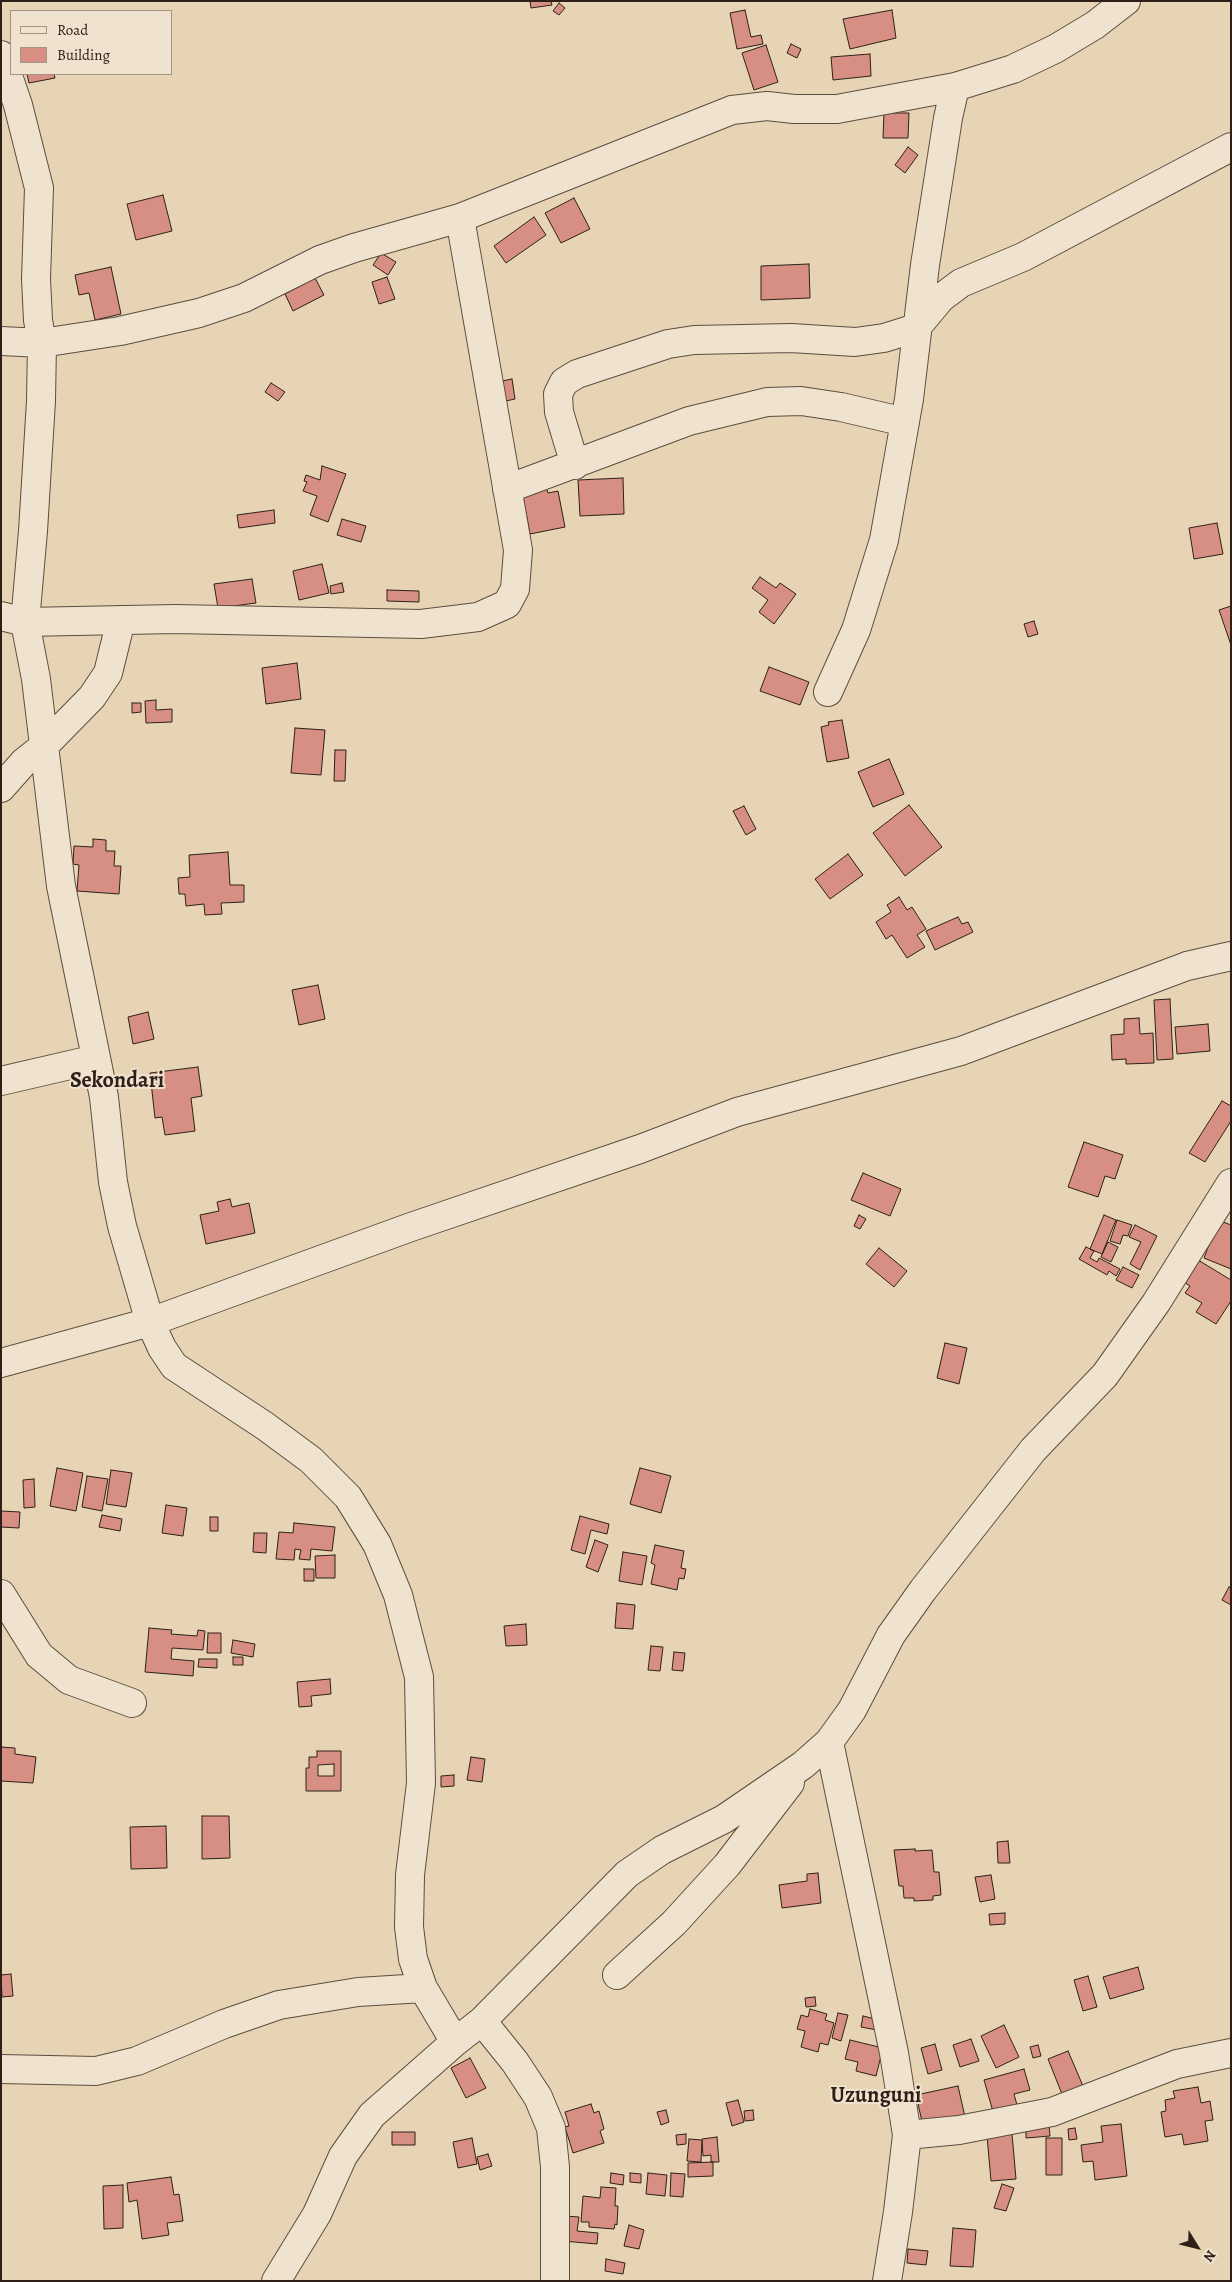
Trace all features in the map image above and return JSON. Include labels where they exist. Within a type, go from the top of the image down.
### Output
[{"type":"street","points":[[1,341],[42,343],[120,331],[199,313],[244,298],[320,260],[354,248],[460,218],[732,110],[767,106],[794,109],[837,108],[955,87],[1013,69],[1055,49],[1095,24],[1126,1]]},
{"type":"street","points":[[1,55],[21,114],[39,188],[36,279],[38,320],[42,343],[33,531],[13,619],[36,679],[61,886],[83,1002],[104,1097],[113,1182],[131,1259],[150,1322],[162,1348],[174,1366],[265,1426],[311,1460],[348,1496],[377,1544],[398,1595],[419,1677],[421,1784],[410,1875],[409,1927],[413,1959],[423,1988],[455,2042]]},
{"type":"street","points":[[828,692],[856,630],[884,540],[904,422],[916,328],[948,118],[955,87]]},
{"type":"street","points":[[575,465],[559,412],[558,394],[564,382],[577,374],[668,344],[694,340],[791,338],[855,342],[884,338],[916,328],[941,298],[961,283],[1023,257],[1231,147]]},
{"type":"street","points":[[13,619],[258,620],[421,624],[478,616],[508,604],[515,589],[518,550],[460,218]]},
{"type":"street","points":[[507,489],[689,421],[767,402],[801,401],[841,407],[904,422]]},
{"type":"street","points":[[1,788],[24,762],[43,747],[92,697],[108,673],[121,620]]},
{"type":"street","points":[[1,1363],[150,1322],[411,1227],[640,1149],[737,1112],[961,1051],[1187,966],[1231,956]]},
{"type":"street","points":[[1,1081],[96,1059]]},
{"type":"street","points":[[276,2281],[317,2214],[343,2156],[356,2135],[372,2115],[455,2042],[482,2021],[627,1874],[662,1850],[724,1819],[803,1765],[830,1742],[852,1710],[891,1635],[923,1590],[1033,1450],[1105,1375],[1156,1303],[1231,1183]]},
{"type":"street","points":[[1,1594],[39,1655],[69,1680],[132,1703]]},
{"type":"street","points":[[830,1742],[893,2044],[907,2135],[898,2212],[886,2281]]},
{"type":"street","points":[[617,1975],[674,1923],[727,1865],[756,1830],[803,1765]]},
{"type":"street","points":[[1,2069],[96,2072],[137,2061],[224,2024],[279,2006],[358,1992],[423,1988]]},
{"type":"street","points":[[482,2021],[520,2069],[538,2097],[550,2128],[555,2167],[555,2281]]},
{"type":"street","points":[[907,2135],[959,2130],[1052,2112],[1177,2064],[1231,2053]]},
{"type":"building","points":[[530,1],[551,1],[552,5],[531,8]]},
{"type":"building","points":[[559,3],[565,8],[559,15],[553,11]]},
{"type":"building","points":[[745,10],[751,37],[761,35],[763,44],[737,49],[730,13]]},
{"type":"building","points":[[892,10],[896,38],[850,49],[843,19]]},
{"type":"building","points":[[791,44],[801,49],[797,58],[787,53]]},
{"type":"building","points":[[766,45],[778,82],[754,90],[742,53]]},
{"type":"building","points":[[870,54],[871,76],[833,80],[831,57]]},
{"type":"building","points":[[27,75],[54,75],[55,78],[29,83]]},
{"type":"building","points":[[884,113],[909,113],[908,138],[883,138]]},
{"type":"building","points":[[908,147],[918,155],[905,173],[895,165]]},
{"type":"building","points":[[163,195],[172,231],[136,240],[127,204]]},
{"type":"building","points":[[574,198],[590,229],[561,243],[545,213]]},
{"type":"building","points":[[534,217],[546,235],[506,263],[494,246]]},
{"type":"building","points":[[381,253],[396,262],[388,275],[373,265]]},
{"type":"building","points":[[809,264],[810,298],[761,300],[761,266]]},
{"type":"building","points":[[111,267],[121,314],[95,320],[89,293],[79,295],[75,275]]},
{"type":"building","points":[[387,277],[395,299],[379,304],[372,282]]},
{"type":"building","points":[[315,278],[324,295],[293,311],[285,294]]},
{"type":"building","points":[[512,379],[515,399],[501,402],[497,382]]},
{"type":"building","points":[[271,383],[285,392],[278,401],[265,392]]},
{"type":"building","points":[[322,466],[346,474],[328,522],[310,515],[317,496],[303,491],[307,482],[304,481],[306,475],[320,480]]},
{"type":"building","points":[[623,478],[624,514],[580,516],[578,480]]},
{"type":"building","points":[[546,487],[548,493],[558,491],[565,527],[530,534],[522,492]]},
{"type":"building","points":[[274,510],[275,523],[239,528],[237,515]]},
{"type":"building","points":[[342,519],[366,526],[361,542],[337,535]]},
{"type":"building","points":[[1217,523],[1223,554],[1194,559],[1189,528]]},
{"type":"building","points":[[322,564],[329,593],[299,600],[293,571]]},
{"type":"building","points":[[760,577],[776,588],[780,583],[796,594],[774,624],[759,612],[768,600],[752,588]]},
{"type":"building","points":[[252,579],[256,603],[218,608],[214,584]]},
{"type":"building","points":[[342,583],[344,592],[331,594],[330,586]]},
{"type":"building","points":[[387,590],[419,591],[419,602],[387,601]]},
{"type":"building","points":[[1231,606],[1231,645],[1219,610]]},
{"type":"building","points":[[1034,621],[1038,634],[1028,637],[1024,624]]},
{"type":"building","points":[[297,663],[301,699],[266,704],[262,668]]},
{"type":"building","points":[[769,667],[809,682],[800,705],[760,691]]},
{"type":"building","points":[[156,700],[156,710],[172,709],[172,722],[146,723],[145,701]]},
{"type":"building","points":[[132,703],[141,703],[141,712],[132,713]]},
{"type":"building","points":[[842,720],[849,758],[827,762],[821,727],[829,725],[828,722]]},
{"type":"building","points":[[295,728],[325,730],[321,775],[291,773]]},
{"type":"building","points":[[335,750],[346,750],[345,781],[334,781]]},
{"type":"building","points":[[889,759],[904,794],[873,807],[858,772]]},
{"type":"building","points":[[909,805],[942,847],[905,876],[873,833]]},
{"type":"building","points":[[744,806],[756,829],[746,835],[733,811]]},
{"type":"building","points":[[93,839],[106,840],[106,851],[115,851],[114,866],[121,866],[119,894],[77,891],[79,865],[73,864],[74,846],[93,847]]},
{"type":"building","points":[[228,852],[230,885],[244,885],[244,902],[221,903],[222,914],[205,915],[204,904],[186,906],[185,894],[179,894],[178,878],[190,877],[189,855]]},
{"type":"building","points":[[848,854],[863,875],[830,899],[815,879]]},
{"type":"building","points":[[899,897],[907,910],[912,907],[926,929],[917,935],[925,947],[907,958],[892,935],[886,939],[876,922],[891,912],[887,905]]},
{"type":"building","points":[[958,917],[962,924],[968,922],[973,932],[935,950],[926,931]]},
{"type":"building","points":[[318,985],[325,1019],[299,1025],[292,990]]},
{"type":"building","points":[[1170,999],[1173,1059],[1157,1060],[1154,1000]]},
{"type":"building","points":[[148,1012],[154,1039],[133,1044],[128,1017]]},
{"type":"building","points":[[1139,1018],[1140,1034],[1153,1033],[1154,1063],[1126,1064],[1126,1059],[1112,1060],[1111,1035],[1124,1034],[1124,1019]]},
{"type":"building","points":[[1208,1024],[1210,1051],[1177,1054],[1175,1027]]},
{"type":"building","points":[[198,1067],[202,1096],[191,1098],[195,1131],[165,1135],[162,1117],[155,1118],[150,1073]]},
{"type":"building","points":[[1222,1101],[1231,1106],[1231,1121],[1205,1162],[1189,1153]]},
{"type":"building","points":[[1084,1142],[1123,1155],[1115,1179],[1105,1176],[1098,1197],[1068,1187]]},
{"type":"building","points":[[863,1173],[901,1189],[890,1216],[851,1200]]},
{"type":"building","points":[[230,1199],[232,1207],[249,1203],[255,1233],[206,1244],[200,1215],[219,1211],[217,1202]]},
{"type":"building","points":[[859,1215],[866,1219],[860,1229],[854,1226]]},
{"type":"building","points":[[1104,1215],[1116,1220],[1102,1254],[1090,1249]]},
{"type":"building","points":[[1117,1220],[1132,1225],[1128,1236],[1123,1235],[1120,1244],[1110,1241]]},
{"type":"building","points":[[1218,1220],[1231,1225],[1231,1269],[1204,1258]]},
{"type":"building","points":[[1135,1225],[1157,1236],[1140,1270],[1130,1264],[1141,1242],[1129,1237]]},
{"type":"building","points":[[1108,1242],[1118,1247],[1111,1262],[1101,1257]]},
{"type":"building","points":[[1086,1247],[1094,1251],[1090,1258],[1097,1262],[1099,1258],[1120,1269],[1116,1276],[1109,1271],[1107,1275],[1079,1259]]},
{"type":"building","points":[[879,1248],[907,1271],[894,1287],[866,1264]]},
{"type":"building","points":[[1198,1260],[1231,1280],[1231,1301],[1216,1324],[1196,1312],[1202,1303],[1185,1293],[1190,1286],[1184,1282]]},
{"type":"building","points":[[1123,1267],[1139,1275],[1132,1288],[1116,1280]]},
{"type":"building","points":[[945,1343],[967,1348],[959,1384],[937,1378]]},
{"type":"building","points":[[57,1468],[83,1473],[76,1511],[50,1506]]},
{"type":"building","points":[[640,1468],[671,1476],[661,1513],[630,1504]]},
{"type":"building","points":[[111,1470],[132,1473],[126,1507],[106,1504]]},
{"type":"building","points":[[87,1476],[108,1479],[102,1511],[82,1507]]},
{"type":"building","points":[[34,1479],[35,1507],[24,1508],[23,1480]]},
{"type":"building","points":[[166,1505],[187,1508],[183,1536],[162,1533]]},
{"type":"building","points":[[1,1511],[20,1512],[19,1528],[1,1527]]},
{"type":"building","points":[[102,1515],[122,1519],[120,1531],[99,1527]]},
{"type":"building","points":[[580,1516],[609,1524],[607,1534],[591,1530],[585,1554],[571,1550]]},
{"type":"building","points":[[210,1517],[218,1517],[218,1531],[210,1531]]},
{"type":"building","points":[[294,1523],[335,1527],[332,1551],[311,1549],[310,1560],[299,1559],[301,1550],[295,1549],[294,1560],[276,1559],[279,1532],[293,1533]]},
{"type":"building","points":[[254,1533],[267,1533],[266,1553],[253,1552]]},
{"type":"building","points":[[595,1540],[608,1545],[598,1572],[586,1567]]},
{"type":"building","points":[[655,1545],[684,1551],[681,1568],[686,1569],[684,1579],[679,1578],[677,1590],[651,1584],[655,1565],[651,1563]]},
{"type":"building","points":[[623,1552],[647,1556],[642,1585],[619,1581]]},
{"type":"building","points":[[335,1555],[335,1578],[316,1578],[315,1556]]},
{"type":"building","points":[[304,1569],[314,1569],[314,1581],[304,1581]]},
{"type":"building","points":[[1229,1587],[1231,1588],[1231,1605],[1222,1600]]},
{"type":"building","points":[[617,1603],[635,1605],[633,1629],[615,1628]]},
{"type":"building","points":[[526,1624],[527,1645],[506,1646],[504,1626]]},
{"type":"building","points":[[149,1628],[172,1630],[171,1634],[197,1636],[198,1630],[205,1631],[203,1650],[172,1648],[171,1659],[194,1661],[193,1676],[145,1672]]},
{"type":"building","points":[[208,1633],[221,1633],[221,1653],[207,1653]]},
{"type":"building","points":[[233,1640],[255,1644],[253,1657],[231,1653]]},
{"type":"building","points":[[651,1646],[663,1647],[660,1671],[648,1670]]},
{"type":"building","points":[[674,1652],[685,1653],[683,1671],[672,1670]]},
{"type":"building","points":[[233,1657],[243,1657],[243,1665],[233,1665]]},
{"type":"building","points":[[199,1659],[217,1659],[217,1668],[198,1667]]},
{"type":"building","points":[[330,1679],[331,1694],[311,1696],[312,1706],[299,1707],[297,1682]]},
{"type":"building","points":[[1,1747],[15,1748],[15,1754],[36,1757],[33,1783],[1,1781]]},
{"type":"building","points":[[317,1751],[341,1751],[341,1791],[306,1791],[306,1768],[309,1768],[309,1757],[317,1757]],"holes":[[[334,1764],[334,1776],[318,1776],[318,1765]]]},
{"type":"building","points":[[471,1757],[485,1759],[482,1782],[467,1780]]},
{"type":"building","points":[[454,1775],[454,1786],[441,1787],[441,1776]]},
{"type":"building","points":[[202,1816],[229,1816],[230,1858],[202,1859]]},
{"type":"building","points":[[166,1826],[167,1868],[131,1869],[130,1827]]},
{"type":"building","points":[[1008,1841],[1010,1863],[998,1863],[997,1842]]},
{"type":"building","points":[[915,1849],[915,1851],[932,1850],[934,1872],[939,1872],[941,1895],[933,1896],[933,1900],[914,1901],[914,1898],[904,1898],[903,1886],[899,1886],[894,1850]]},
{"type":"building","points":[[818,1873],[821,1903],[782,1908],[779,1885],[807,1881],[807,1874]]},
{"type":"building","points":[[991,1875],[995,1899],[980,1902],[975,1877]]},
{"type":"building","points":[[1005,1913],[1005,1924],[990,1925],[989,1914]]},
{"type":"building","points":[[1138,1967],[1144,1989],[1110,1999],[1103,1977]]},
{"type":"building","points":[[11,1974],[13,1996],[2,1997],[1,1975]]},
{"type":"building","points":[[1088,1976],[1097,2007],[1083,2011],[1074,1980]]},
{"type":"building","points":[[815,1997],[816,2006],[806,2007],[805,1998]]},
{"type":"building","points":[[810,2009],[827,2014],[825,2020],[834,2023],[828,2045],[820,2043],[818,2052],[801,2047],[805,2031],[797,2029],[801,2015],[808,2017]]},
{"type":"building","points":[[838,2013],[848,2015],[841,2041],[832,2038]]},
{"type":"building","points":[[863,2016],[879,2020],[877,2030],[861,2027]]},
{"type":"building","points":[[1004,2025],[1019,2057],[996,2068],[981,2036]]},
{"type":"building","points":[[971,2039],[979,2061],[960,2067],[953,2045]]},
{"type":"building","points":[[850,2040],[883,2048],[876,2076],[856,2071],[858,2062],[845,2059]]},
{"type":"building","points":[[935,2044],[942,2070],[928,2074],[921,2048]]},
{"type":"building","points":[[1038,2045],[1041,2056],[1033,2058],[1030,2047]]},
{"type":"building","points":[[1068,2051],[1083,2086],[1062,2094],[1048,2059]]},
{"type":"building","points":[[470,2058],[486,2088],[466,2098],[451,2068]]},
{"type":"building","points":[[1024,2069],[1030,2090],[1014,2094],[1017,2105],[994,2115],[984,2080]]},
{"type":"building","points":[[958,2086],[965,2117],[923,2126],[916,2095]]},
{"type":"building","points":[[1198,2087],[1201,2103],[1210,2101],[1213,2120],[1205,2121],[1208,2141],[1184,2145],[1182,2134],[1165,2137],[1161,2112],[1166,2111],[1165,2100],[1175,2098],[1173,2091]]},
{"type":"building","points":[[738,2100],[744,2122],[732,2126],[726,2103]]},
{"type":"building","points":[[591,2104],[594,2113],[599,2111],[604,2129],[600,2131],[604,2143],[573,2153],[565,2127],[569,2126],[565,2112]]},
{"type":"building","points":[[666,2110],[669,2122],[661,2125],[657,2112]]},
{"type":"building","points":[[753,2110],[754,2120],[745,2121],[744,2111]]},
{"type":"building","points":[[1121,2124],[1127,2176],[1095,2180],[1093,2161],[1083,2162],[1081,2145],[1103,2142],[1101,2126]]},
{"type":"building","points":[[1049,2125],[1050,2136],[1026,2138],[1026,2126]]},
{"type":"building","points":[[1075,2128],[1077,2139],[1069,2140],[1068,2129]]},
{"type":"building","points":[[392,2132],[415,2132],[415,2145],[392,2145]]},
{"type":"building","points":[[686,2134],[686,2144],[677,2145],[676,2135]]},
{"type":"building","points":[[1012,2134],[1016,2179],[991,2181],[987,2136]]},
{"type":"building","points":[[717,2137],[719,2162],[711,2162],[711,2155],[703,2156],[702,2139]]},
{"type":"building","points":[[472,2138],[477,2164],[458,2168],[453,2142]]},
{"type":"building","points":[[1046,2138],[1062,2138],[1062,2175],[1046,2175]]},
{"type":"building","points":[[689,2139],[702,2140],[701,2162],[687,2161]]},
{"type":"building","points":[[488,2154],[492,2166],[480,2170],[477,2157]]},
{"type":"building","points":[[713,2162],[713,2176],[688,2177],[688,2163]]},
{"type":"building","points":[[611,2173],[624,2175],[623,2185],[610,2183]]},
{"type":"building","points":[[630,2173],[641,2174],[641,2183],[630,2182]]},
{"type":"building","points":[[648,2173],[667,2175],[665,2196],[646,2194]]},
{"type":"building","points":[[671,2173],[685,2174],[683,2197],[670,2196]]},
{"type":"building","points":[[171,2177],[174,2195],[179,2194],[183,2221],[167,2223],[169,2235],[142,2239],[137,2200],[129,2202],[127,2183]]},
{"type":"building","points":[[1002,2184],[1014,2188],[1006,2211],[994,2208]]},
{"type":"building","points":[[123,2185],[123,2228],[104,2229],[103,2186]]},
{"type":"building","points":[[601,2187],[616,2188],[615,2206],[618,2206],[617,2225],[615,2224],[614,2229],[589,2227],[589,2222],[581,2222],[583,2196],[600,2198]]},
{"type":"building","points":[[565,2216],[579,2217],[577,2231],[598,2233],[597,2244],[563,2241]]},
{"type":"building","points":[[629,2225],[644,2230],[639,2249],[624,2246]]},
{"type":"building","points":[[953,2228],[976,2230],[973,2267],[950,2266]]},
{"type":"building","points":[[908,2249],[928,2251],[926,2265],[907,2263]]},
{"type":"building","points":[[606,2259],[625,2263],[623,2274],[605,2271]]},
{"type":"district","name":"Sekondari","points":[[117,1082]]},
{"type":"district","name":"Uzunguni","points":[[876,2097]]}]
